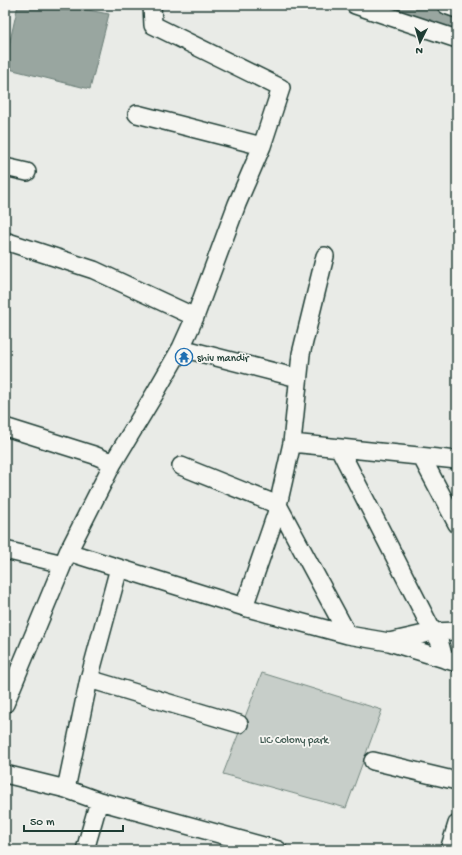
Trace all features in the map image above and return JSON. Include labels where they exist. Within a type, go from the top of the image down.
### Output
[{"type":"street","points":[[5,704],[65,558],[113,464],[181,348],[237,204],[262,146],[281,88],[153,25],[152,5]]},
{"type":"street","points":[[354,5],[457,39]]},
{"type":"street","points":[[446,5],[457,9]]},
{"type":"street","points":[[138,114],[262,146]]},
{"type":"street","points":[[5,167],[27,172]]},
{"type":"street","points":[[5,241],[94,270],[194,317]]},
{"type":"street","points":[[244,607],[278,506],[292,443],[301,354],[325,256]]},
{"type":"street","points":[[181,348],[298,378]]},
{"type":"street","points":[[5,427],[94,455],[113,464]]},
{"type":"street","points":[[292,443],[457,460]]},
{"type":"street","points":[[339,448],[433,632],[450,661]]},
{"type":"street","points":[[421,456],[457,524]]},
{"type":"street","points":[[182,466],[278,506],[348,635]]},
{"type":"street","points":[[5,550],[65,558],[118,568],[244,607],[348,635],[389,642],[450,661]]},
{"type":"street","points":[[66,789],[89,679],[118,568]]},
{"type":"street","points":[[389,642],[433,632],[457,632]]},
{"type":"street","points":[[89,679],[238,724]]},
{"type":"street","points":[[373,761],[457,781]]},
{"type":"street","points":[[5,774],[66,789],[99,801],[278,850]]},
{"type":"street","points":[[85,850],[99,801]]},
{"type":"street","points":[[449,850],[457,824]]},
{"type":"green space","name":"LIC Colony park","points":[[262,673],[382,710],[346,808],[223,774]]},
{"type":"shaded area","points":[[18,5],[61,5],[109,14],[90,89],[5,68]]},
{"type":"waterway","points":[[404,5],[457,23]]},
{"type":"place","name":"shiv mandir","points":[[184,357]]}]
